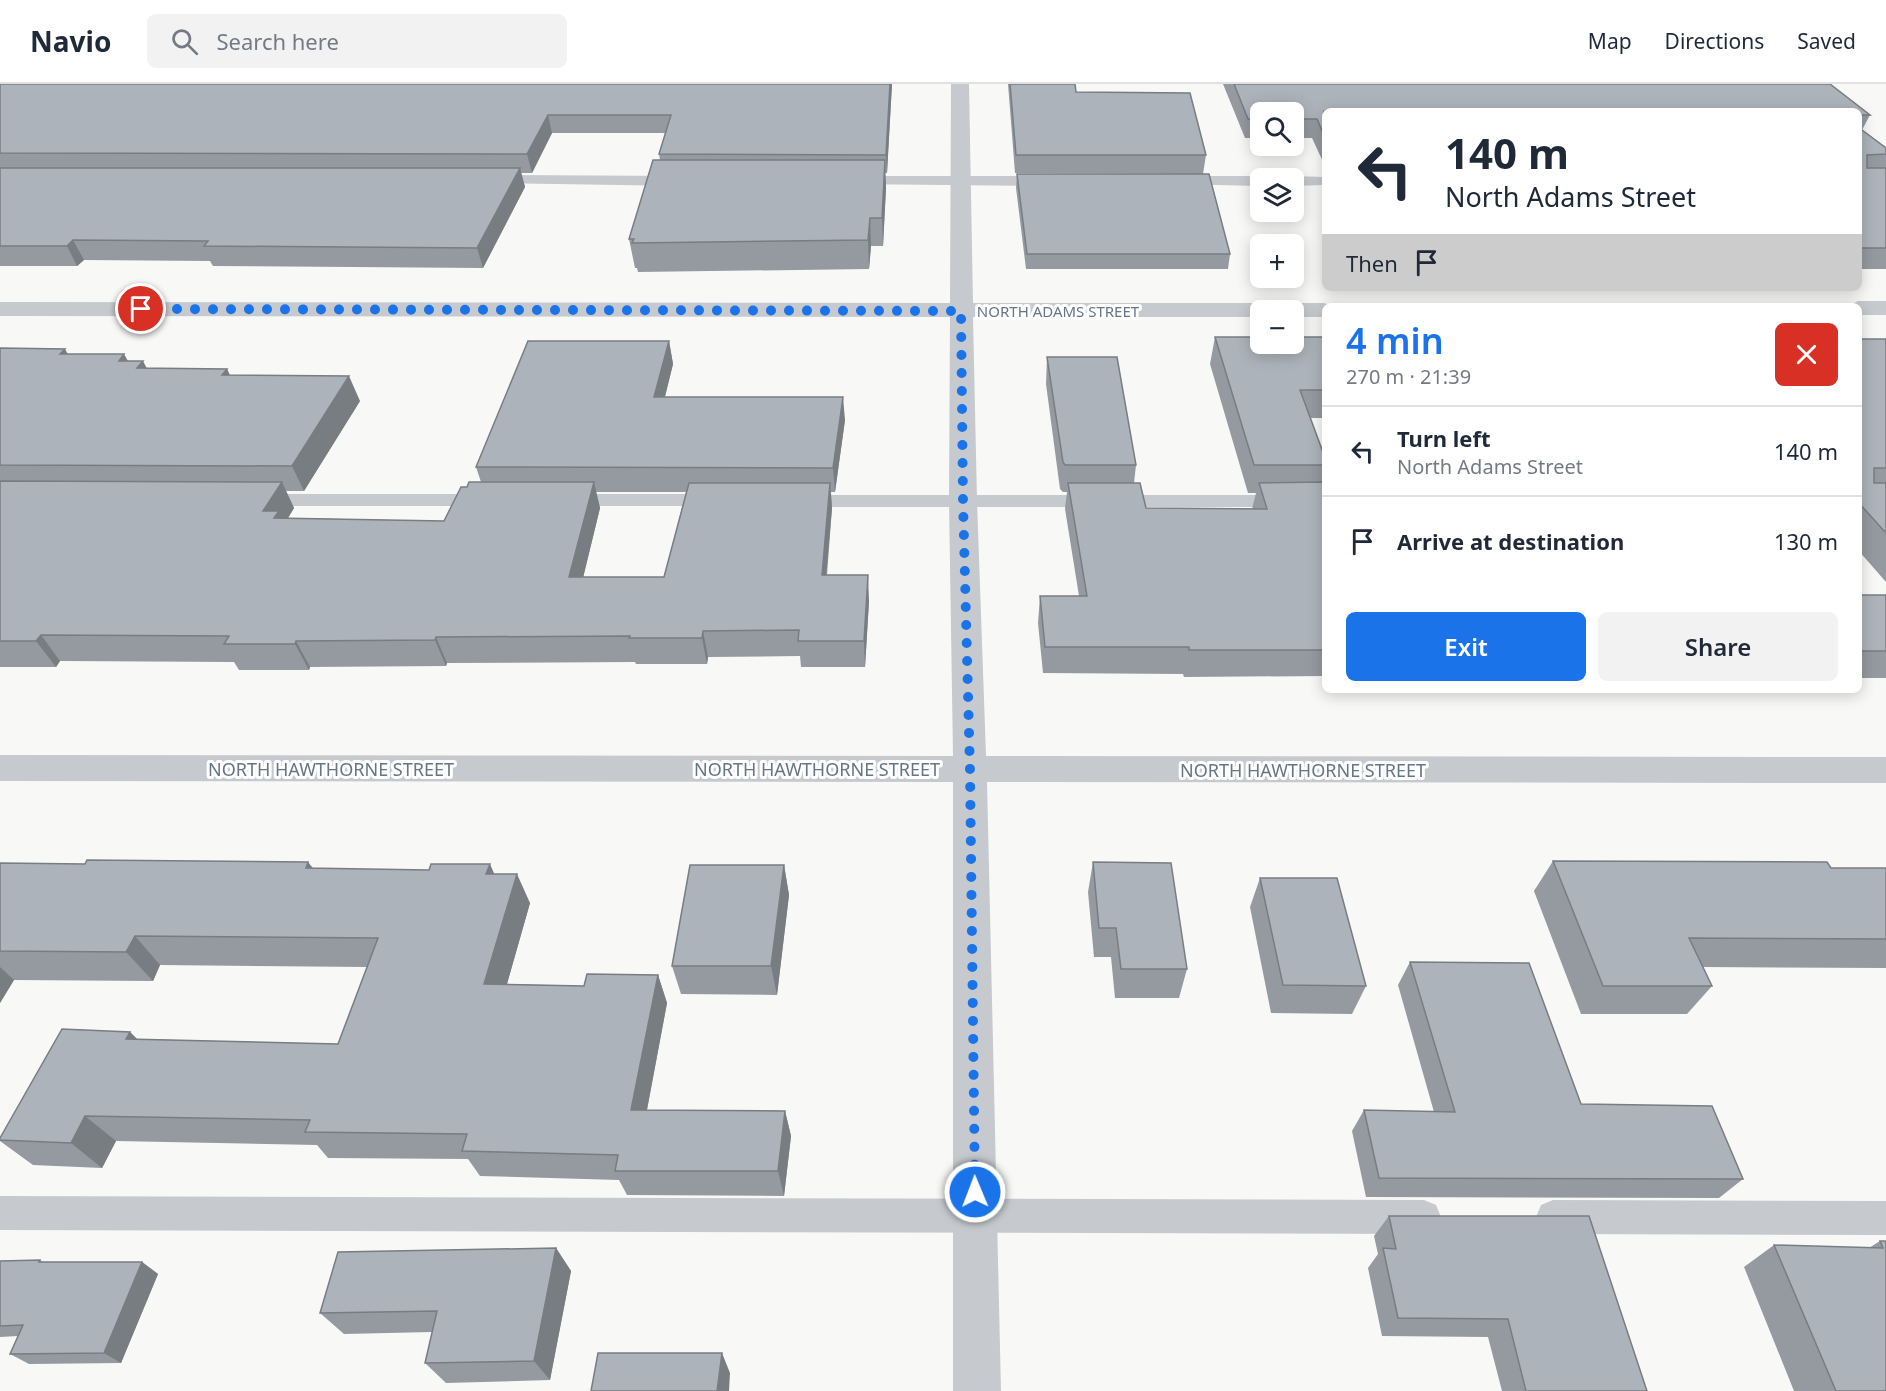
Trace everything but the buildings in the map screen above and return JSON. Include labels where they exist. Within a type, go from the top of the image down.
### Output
[{"type":"street","points":[[960,84],[963,501],[970,770],[977,1391]]},
{"type":"street","points":[[1862,308],[1886,308]]},
{"type":"street","name":"NORTH ADAMS STREET","points":[[0,309],[1322,310]]},
{"type":"street","name":"NORTH HAWTHORNE STREET","points":[[0,768],[1886,770]]},
{"type":"lane","points":[[475,180],[700,181]]},
{"type":"lane","points":[[831,181],[1069,181]]},
{"type":"lane","points":[[1165,181],[1250,181]]},
{"type":"lane","points":[[1304,181],[1322,181]]},
{"type":"lane","points":[[238,500],[511,500]]},
{"type":"lane","points":[[547,500],[737,501]]},
{"type":"lane","points":[[772,501],[1322,501]]},
{"type":"lane","points":[[0,1213],[1455,1217]]},
{"type":"lane","points":[[1526,1217],[1886,1218]]},
{"type":"route","points":[[141,309],[961,311],[975,1192]]}]
